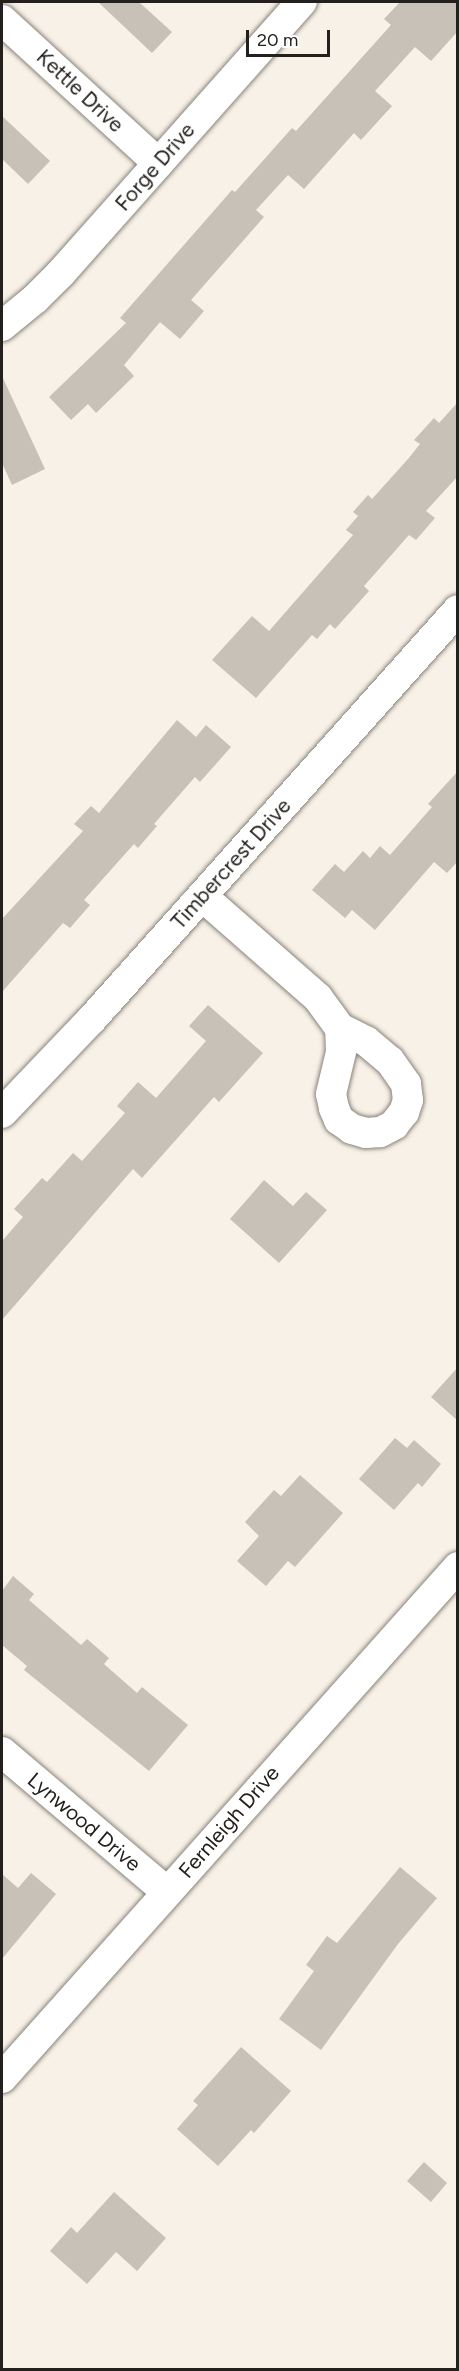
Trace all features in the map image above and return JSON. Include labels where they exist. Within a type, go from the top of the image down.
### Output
[{"type":"street","name":"Forge Drive","points":[[2,326],[35,299],[61,273],[302,2]]},
{"type":"street","name":"Kettle Drive","points":[[2,20],[158,163]]},
{"type":"street","name":"Timbercrest Drive","points":[[2,1113],[91,1020],[458,610]]},
{"type":"street","points":[[202,896],[318,999],[340,1028]]},
{"type":"street","name":"Fernleigh Drive","points":[[2,2078],[458,1567]]},
{"type":"street","name":"Lynwood Drive","points":[[2,1752],[167,1892]]},
{"type":"building","points":[[98,2],[139,2],[172,32],[152,53]]},
{"type":"building","points":[[400,2],[458,2],[458,31],[431,61],[415,47],[375,91],[392,106],[361,140],[354,133],[304,189],[288,175],[256,210],[264,217],[191,300],[204,311],[180,339],[160,322],[124,365],[134,376],[96,413],[88,404],[71,420],[49,397],[126,323],[120,318],[232,190],[235,192],[292,128],[296,131],[391,25],[384,19]]},
{"type":"building","points":[[2,116],[50,161],[28,184],[2,159]]},
{"type":"building","points":[[2,376],[45,469],[12,485],[2,463]]},
{"type":"building","points":[[458,402],[458,476],[426,511],[435,518],[416,540],[409,535],[364,586],[369,591],[335,629],[330,624],[317,639],[312,635],[256,698],[212,660],[252,616],[269,631],[353,535],[346,530],[358,516],[353,512],[368,495],[372,499],[408,459],[420,444],[414,440],[434,418],[439,423]]},
{"type":"building","points":[[177,720],[196,737],[206,725],[231,747],[200,782],[195,777],[154,824],[157,826],[138,848],[134,844],[84,900],[90,905],[70,928],[63,923],[2,992],[2,919],[83,831],[74,824],[91,806],[99,813]]},
{"type":"building","points":[[458,771],[458,861],[447,873],[434,862],[375,930],[352,910],[345,918],[312,890],[335,864],[344,872],[363,851],[370,858],[380,846],[390,855],[432,807],[428,804]]},
{"type":"building","points":[[208,1005],[263,1053],[219,1102],[214,1097],[142,1178],[133,1169],[2,1320],[2,1241],[23,1217],[14,1209],[42,1178],[47,1182],[73,1153],[82,1161],[125,1113],[117,1106],[138,1082],[156,1098],[206,1041],[189,1026]]},
{"type":"building","points":[[264,1180],[293,1206],[306,1192],[327,1210],[279,1263],[230,1219]]},
{"type":"building","points":[[458,1367],[458,1421],[431,1397]]},
{"type":"building","points":[[395,1438],[407,1448],[414,1440],[441,1464],[422,1487],[418,1483],[394,1510],[359,1479]]},
{"type":"building","points":[[300,1475],[343,1513],[295,1567],[288,1561],[266,1586],[237,1561],[259,1536],[245,1522],[274,1490],[281,1496]]},
{"type":"building","points":[[13,1576],[34,1594],[29,1600],[81,1645],[87,1639],[109,1658],[104,1664],[137,1693],[142,1687],[188,1725],[149,1771],[24,1670],[27,1666],[2,1645],[2,1591]]},
{"type":"building","points":[[400,1867],[437,1898],[398,1944],[321,2050],[279,2019],[314,1971],[306,1965],[327,1936],[337,1943]]},
{"type":"building","points":[[31,1873],[56,1894],[2,1959],[2,1874],[18,1888]]},
{"type":"building","points":[[241,2047],[291,2091],[254,2133],[251,2130],[218,2166],[177,2129],[198,2105],[193,2101]]},
{"type":"building","points":[[424,2162],[447,2183],[431,2202],[407,2181]]},
{"type":"building","points":[[114,2192],[166,2238],[137,2271],[116,2252],[87,2284],[50,2251],[71,2227],[77,2233]]}]
